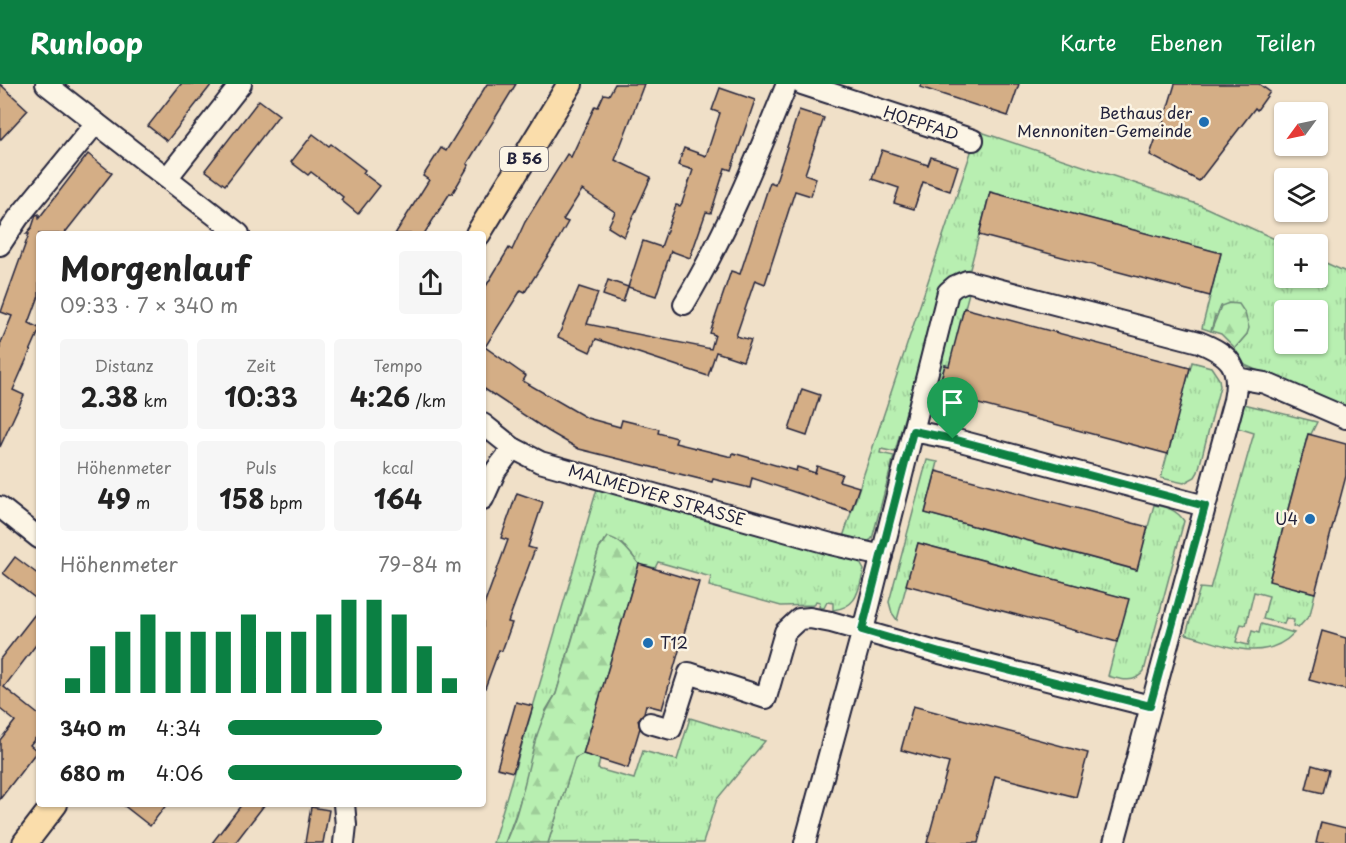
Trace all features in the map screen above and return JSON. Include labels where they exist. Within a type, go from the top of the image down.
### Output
[{"type":"main road","name":"B 56","points":[[480,231],[570,84]]},
{"type":"main road","points":[[25,843],[53,807]]},
{"type":"street","points":[[46,84],[235,231]]},
{"type":"street","points":[[167,178],[242,84]]},
{"type":"street","points":[[684,304],[725,230],[787,84]]},
{"type":"street","name":"HOFPFAD","points":[[802,84],[973,141]]},
{"type":"street","points":[[0,245],[18,218],[96,123]]},
{"type":"street","points":[[806,843],[882,556],[948,292],[967,281],[1199,342],[1228,358],[1237,378],[1234,400],[1114,843]]},
{"type":"street","points":[[1237,378],[1264,383],[1346,418]]},
{"type":"street","name":"MALMEDYER STRASSE","points":[[486,426],[531,459],[558,468],[882,556]]},
{"type":"street","points":[[913,431],[953,439],[1205,506]]},
{"type":"street","points":[[486,492],[496,470],[513,448]]},
{"type":"street","points":[[0,507],[36,536]]},
{"type":"street","points":[[650,723],[671,729],[689,674],[766,698],[785,632],[799,620],[810,618],[1150,706]]},
{"type":"street","points":[[344,807],[346,825],[344,843]]},
{"type":"green space","points":[[978,131],[1200,205],[1274,239],[1274,288],[1328,288],[1328,264],[1346,272],[1346,409],[1247,366],[1240,361],[1235,348],[1247,334],[1215,316],[1211,331],[1202,328],[1221,253],[990,192],[970,269],[957,272],[948,279],[936,301],[895,452],[881,449],[880,453],[894,456],[872,539],[864,544],[843,537]]},
{"type":"green space","points":[[964,293],[969,293],[957,337],[1182,397],[1192,362],[1211,367],[1219,379],[1220,386],[1195,477],[1184,483],[1161,478],[1175,426],[945,365],[937,393],[933,387],[954,307],[957,298]]},
{"type":"green space","points":[[1229,303],[1239,304],[1245,313],[1249,328],[1247,334],[1235,348],[1221,334],[1211,331],[1221,306]]},
{"type":"green space","points":[[1244,404],[1317,422],[1311,434],[1308,434],[1269,580],[1315,593],[1310,615],[1298,628],[1293,626],[1294,620],[1286,618],[1284,624],[1263,619],[1269,596],[1254,592],[1246,625],[1241,624],[1236,642],[1248,645],[1252,631],[1259,633],[1261,624],[1294,633],[1282,643],[1256,650],[1228,647],[1186,634],[1200,588],[1210,589],[1254,433],[1238,428]]},
{"type":"green space","points":[[927,460],[938,462],[925,513],[1136,570],[1154,505],[1178,514],[1184,521],[1144,671],[1136,678],[1128,680],[1108,676],[1128,599],[918,543],[897,620],[889,602]]},
{"type":"green space","points":[[597,489],[859,561],[864,570],[860,585],[852,602],[841,608],[833,610],[833,603],[827,602],[824,608],[819,607],[820,602],[816,601],[814,605],[781,606],[709,586],[711,577],[658,562],[655,568],[639,564],[625,547],[604,540],[599,549],[556,694],[546,710],[518,808],[505,843],[493,843]]},
{"type":"green space","points":[[608,537],[622,544],[639,564],[583,754],[575,758],[548,843],[505,843],[517,812],[537,735],[556,694],[599,549]]},
{"type":"green space","points":[[690,718],[765,741],[717,799],[703,843],[548,843],[575,757],[583,754],[600,759],[598,769],[634,779],[643,751],[677,760]]},
{"type":"building","points":[[0,84],[28,110],[0,140]]},
{"type":"building","points":[[181,84],[212,84],[167,141],[148,126]]},
{"type":"building","points":[[487,84],[516,84],[467,164],[469,165],[452,194],[450,193],[426,231],[397,231],[429,180],[423,176],[441,148],[446,151]]},
{"type":"building","points":[[615,84],[644,84],[615,160],[651,177],[624,237],[608,227],[615,212],[582,190],[563,220],[568,222],[556,243],[525,292],[521,290],[486,345],[486,286],[509,248],[512,250],[525,222],[567,154],[571,157],[595,106],[598,107],[604,94],[609,95]]},
{"type":"building","points":[[921,84],[1019,84],[1008,116],[920,87]]},
{"type":"building","name":"Bethaus der Mennoniten-Gemeinde","points":[[1175,84],[1259,84],[1270,92],[1199,181],[1150,155],[1157,135],[1159,136]]},
{"type":"building","points":[[720,88],[755,100],[731,170],[725,168],[711,213],[706,212],[690,258],[671,251],[656,296],[628,287],[643,241],[661,247],[676,205],[680,206],[682,203],[693,170],[678,165],[684,148],[706,156],[720,113],[712,110]]},
{"type":"building","points":[[259,100],[279,115],[225,185],[205,170]]},
{"type":"building","points":[[799,110],[824,118],[805,174],[816,178],[811,196],[795,191],[765,284],[755,280],[736,336],[751,340],[743,361],[716,352],[708,376],[596,339],[590,352],[558,337],[579,287],[598,293],[587,324],[711,349],[715,335],[710,333],[731,271],[740,274],[770,182],[775,184]]},
{"type":"building","points":[[313,134],[329,146],[331,144],[365,170],[363,173],[380,186],[358,214],[327,184],[311,172],[308,175],[291,162]]},
{"type":"building","points":[[882,150],[928,165],[931,157],[958,166],[950,191],[923,182],[914,209],[894,203],[899,188],[872,179]]},
{"type":"building","points":[[88,154],[112,173],[66,231],[36,231],[36,304],[29,323],[36,326],[36,338],[13,390],[24,395],[0,447],[0,345],[12,316],[1,312],[29,234],[26,234],[32,227],[36,215],[39,214],[39,218]]},
{"type":"building","points":[[990,192],[1221,253],[1210,296],[979,235]]},
{"type":"building","points":[[608,280],[628,287],[623,302],[603,295]]},
{"type":"building","points":[[964,308],[1190,368],[1168,454],[937,393],[945,365],[949,366]]},
{"type":"building","points":[[486,348],[526,376],[523,381],[587,418],[620,427],[622,420],[659,429],[658,433],[677,438],[675,443],[732,457],[733,453],[796,471],[797,467],[815,473],[817,466],[842,474],[839,481],[859,487],[851,511],[752,478],[750,488],[713,479],[712,482],[579,449],[486,390]]},
{"type":"building","points":[[802,389],[820,395],[807,436],[789,430]]},
{"type":"building","name":"U4","points":[[1308,434],[1346,444],[1346,476],[1315,593],[1269,581]]},
{"type":"building","points":[[936,471],[1148,527],[1137,570],[925,513]]},
{"type":"building","points":[[517,493],[543,502],[528,547],[535,549],[508,622],[512,623],[486,685],[486,600],[508,540],[501,538]]},
{"type":"building","points":[[918,543],[1129,599],[1117,642],[906,585]]},
{"type":"building","points":[[15,557],[36,573],[36,599],[3,573]]},
{"type":"building","name":"T12","points":[[639,564],[699,582],[662,709],[646,705],[644,713],[638,720],[640,728],[628,768],[583,754]]},
{"type":"building","points":[[36,613],[36,645],[4,687],[36,713],[36,738],[30,745],[36,752],[0,799],[0,740],[15,721],[0,709],[0,659]]},
{"type":"building","points":[[1322,631],[1346,638],[1346,690],[1309,680]]},
{"type":"building","points":[[516,702],[533,706],[513,772],[497,768]]},
{"type":"building","points":[[913,706],[1088,753],[1076,797],[995,776],[978,843],[927,843],[949,763],[901,750]]},
{"type":"building","points":[[1312,765],[1329,770],[1323,793],[1306,789]]},
{"type":"building","points":[[126,807],[165,807],[150,826]]},
{"type":"building","points":[[240,807],[263,807],[235,843],[212,843]]},
{"type":"building","points":[[311,807],[329,810],[323,843],[305,843]]},
{"type":"building","points":[[1321,822],[1346,828],[1346,843],[1316,843]]},
{"type":"place","name":"Bethaus der Mennoniten-Gemeinde","points":[[1204,122]]},
{"type":"place","name":"U4","points":[[1310,519]]},
{"type":"place","name":"T12","points":[[648,643]]},
{"type":"route","points":[[913,431],[953,439],[1205,506],[1150,706],[940,653],[862,630],[913,431]]}]
